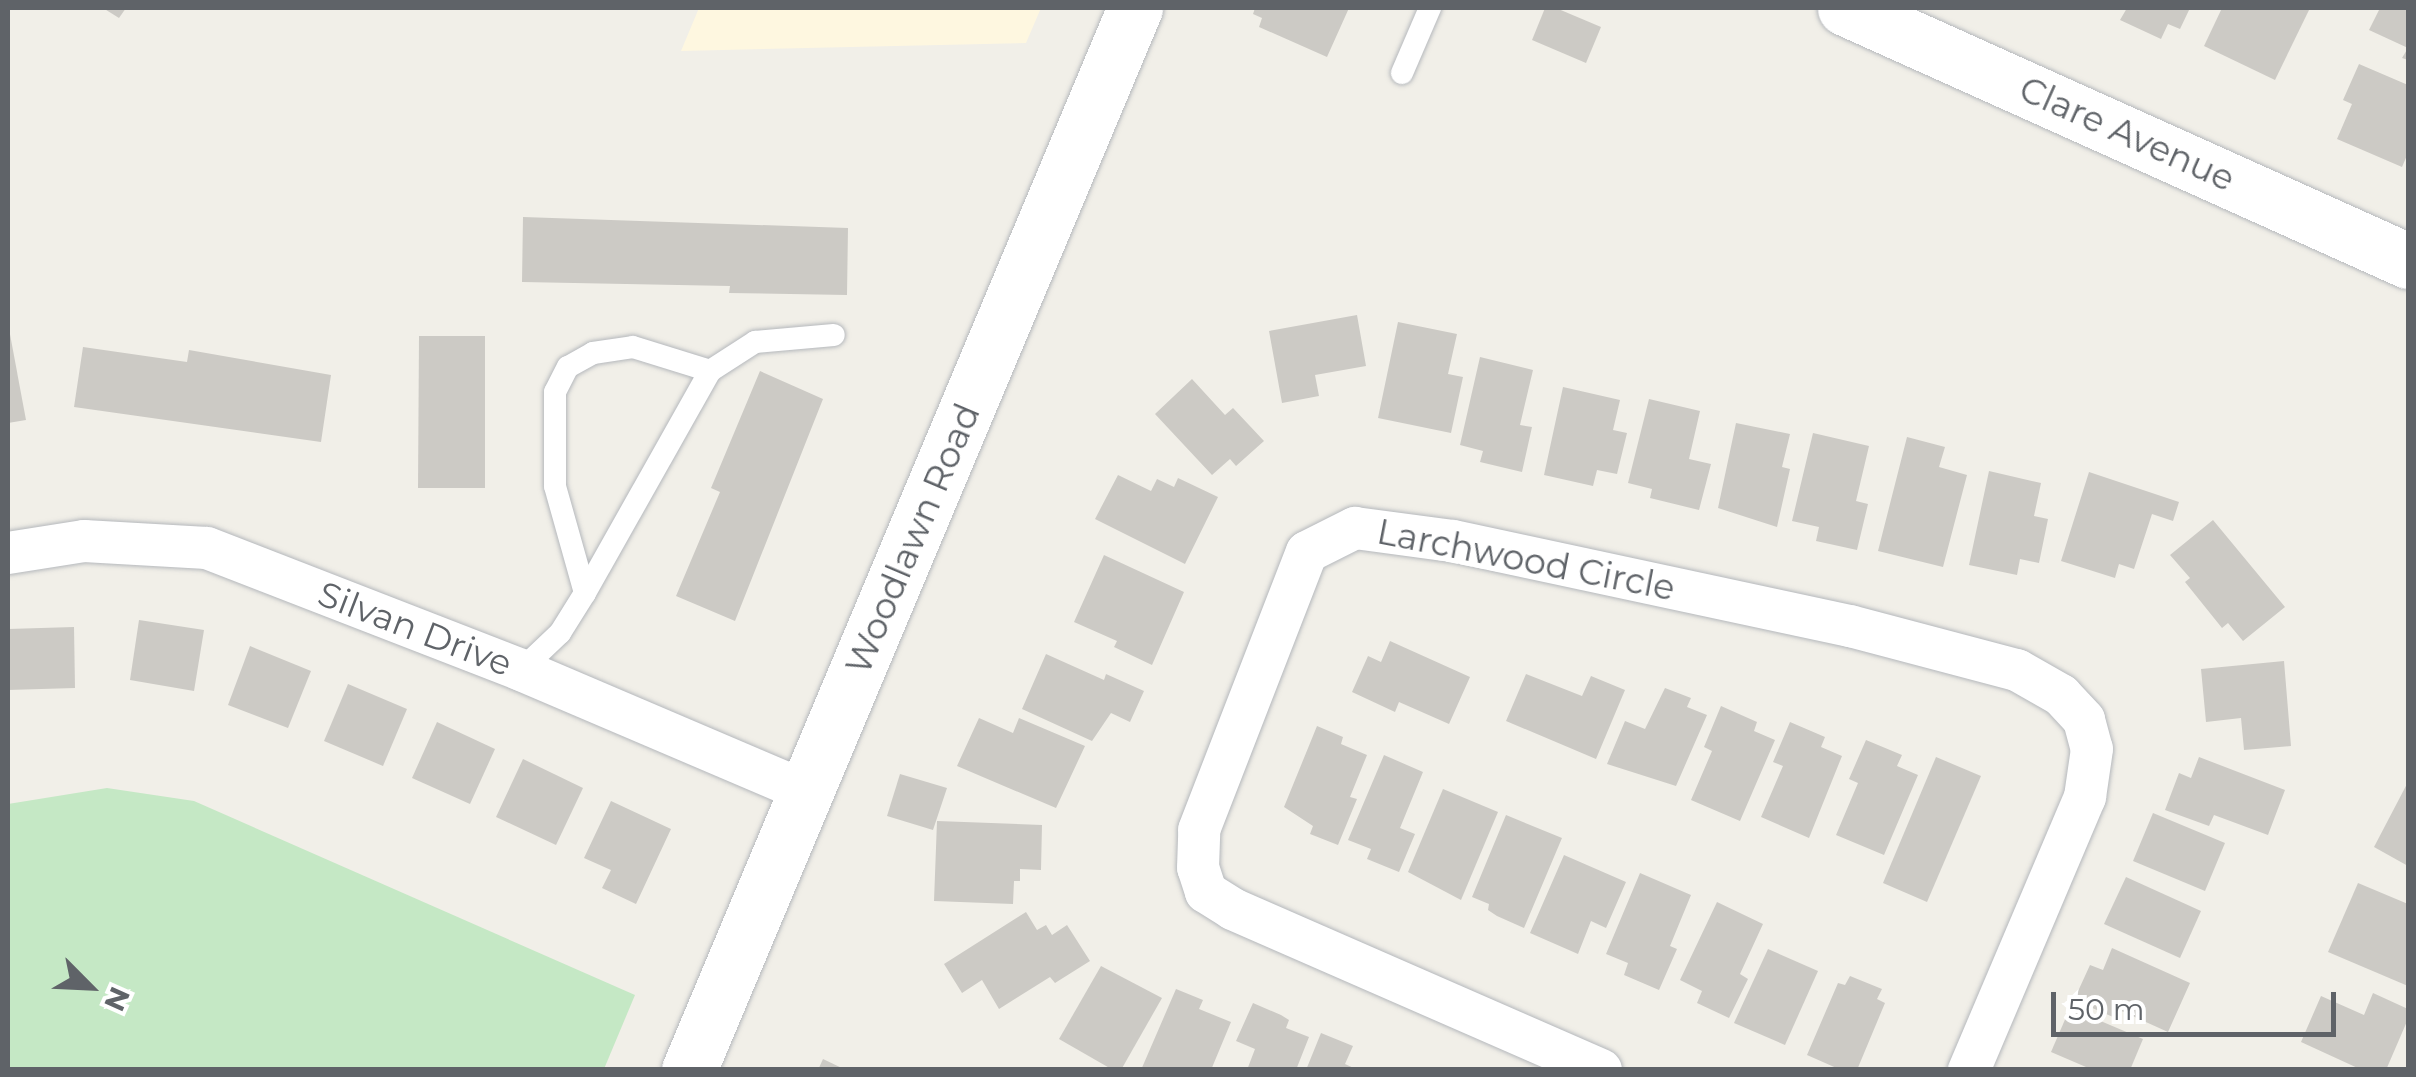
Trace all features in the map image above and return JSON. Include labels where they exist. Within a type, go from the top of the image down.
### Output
[{"type":"main road","name":"Woodlawn Road","points":[[689,1070],[1135,8]]},
{"type":"main road","name":"Clare Avenue","points":[[1845,8],[2408,261]]},
{"type":"street","name":"Larchwood Circle","points":[[1601,1070],[1233,909],[1206,892],[1198,868],[1199,830],[1307,552],[1355,528],[1453,541],[1850,626],[2017,670],[2061,695],[2084,720],[2092,749],[2084,796],[1968,1070]]},
{"type":"street","name":"Silvan Drive","points":[[8,553],[84,540],[206,548],[521,670],[807,792]]},
{"type":"lane","points":[[1402,73],[1430,8]]},
{"type":"lane","points":[[521,670],[560,632],[586,593],[710,371],[755,342],[834,335]]},
{"type":"lane","points":[[586,593],[555,486],[556,392],[568,366],[593,353],[633,348],[710,371]]},
{"type":"shaded area","points":[[699,8],[1041,8],[1026,43],[681,51]]},
{"type":"green space","points":[[107,788],[194,801],[635,995],[604,1069],[8,1069],[8,804]]},
{"type":"building","points":[[103,8],[126,8],[119,18]]},
{"type":"building","points":[[1255,8],[1349,8],[1327,57],[1259,27],[1262,18],[1253,14]]},
{"type":"building","points":[[1545,8],[1556,8],[1601,27],[1586,63],[1532,40]]},
{"type":"building","points":[[2127,8],[2190,8],[2180,29],[2168,24],[2161,39],[2120,20]]},
{"type":"building","points":[[2222,8],[2310,8],[2275,80],[2204,46]]},
{"type":"building","points":[[2380,8],[2408,8],[2408,48],[2369,30]]},
{"type":"building","points":[[2359,64],[2408,85],[2408,153],[2402,167],[2337,139],[2352,104],[2343,100]]},
{"type":"building","points":[[523,217],[848,228],[847,295],[729,293],[730,286],[522,282]]},
{"type":"building","points":[[1357,315],[1366,366],[1315,375],[1319,396],[1282,403],[1269,331]]},
{"type":"building","points":[[1398,322],[1457,334],[1448,374],[1463,377],[1451,433],[1378,418]]},
{"type":"building","points":[[8,330],[26,420],[8,423]]},
{"type":"building","points":[[419,336],[485,336],[485,488],[418,488]]},
{"type":"building","points":[[83,347],[187,362],[189,350],[331,375],[321,442],[74,407]]},
{"type":"building","points":[[1480,357],[1533,370],[1520,425],[1532,427],[1522,472],[1480,462],[1483,451],[1460,445]]},
{"type":"building","points":[[760,371],[823,399],[735,621],[676,596],[720,492],[711,488]]},
{"type":"building","points":[[1192,379],[1225,415],[1233,408],[1264,441],[1236,466],[1230,459],[1212,475],[1155,414]]},
{"type":"building","points":[[1563,387],[1620,400],[1613,430],[1627,433],[1617,474],[1597,470],[1593,486],[1544,475]]},
{"type":"building","points":[[1649,399],[1700,411],[1689,459],[1711,464],[1699,510],[1650,498],[1652,489],[1628,483]]},
{"type":"building","points":[[1736,423],[1790,434],[1782,467],[1790,469],[1777,527],[1718,508]]},
{"type":"building","points":[[1813,433],[1869,446],[1856,501],[1868,504],[1857,550],[1816,541],[1819,527],[1792,521]]},
{"type":"building","points":[[1907,437],[1945,447],[1939,467],[1967,475],[1943,567],[1878,551]]},
{"type":"building","points":[[1989,471],[2041,483],[2034,516],[2048,519],[2039,563],[2020,559],[2017,575],[1969,565]]},
{"type":"building","points":[[2089,472],[2179,502],[2173,521],[2152,514],[2134,569],[2119,564],[2115,578],[2061,561]]},
{"type":"building","points":[[1118,475],[1151,491],[1157,479],[1174,487],[1178,478],[1218,497],[1185,564],[1095,519]]},
{"type":"building","points":[[2213,520],[2285,607],[2243,641],[2228,623],[2222,628],[2185,582],[2190,578],[2170,555]]},
{"type":"building","points":[[1104,555],[1184,592],[1152,665],[1114,647],[1117,641],[1074,622]]},
{"type":"building","points":[[139,620],[204,630],[194,691],[130,680]]},
{"type":"building","points":[[74,627],[75,688],[8,690],[8,629]]},
{"type":"building","points":[[1390,641],[1470,677],[1449,724],[1399,702],[1395,712],[1352,692],[1368,656],[1381,662]]},
{"type":"building","points":[[250,646],[311,671],[288,728],[228,705]]},
{"type":"building","points":[[1046,654],[1104,680],[1106,674],[1144,691],[1130,722],[1111,713],[1092,741],[1022,709]]},
{"type":"building","points":[[2284,661],[2291,746],[2244,750],[2241,718],[2206,722],[2201,669]]},
{"type":"building","points":[[1526,674],[1582,696],[1591,676],[1625,690],[1596,759],[1506,721]]},
{"type":"building","points":[[348,684],[407,709],[383,766],[324,741]]},
{"type":"building","points":[[1665,688],[1691,698],[1687,707],[1707,715],[1676,786],[1607,764],[1625,721],[1645,729]]},
{"type":"building","points":[[1721,706],[1757,722],[1754,731],[1775,740],[1740,821],[1691,800],[1712,751],[1704,747]]},
{"type":"building","points":[[979,718],[1013,733],[1019,718],[1085,746],[1056,808],[957,766]]},
{"type":"building","points":[[437,722],[495,749],[470,804],[412,778]]},
{"type":"building","points":[[1790,722],[1825,737],[1821,747],[1842,756],[1809,838],[1761,817],[1783,766],[1773,762]]},
{"type":"building","points":[[1317,726],[1343,737],[1341,744],[1367,755],[1350,797],[1357,799],[1338,845],[1310,834],[1313,826],[1284,807]]},
{"type":"building","points":[[1866,740],[1902,755],[1897,766],[1918,775],[1884,855],[1836,835],[1858,783],[1849,779]]},
{"type":"building","points":[[1384,755],[1423,772],[1400,828],[1415,834],[1399,872],[1367,859],[1371,849],[1348,840]]},
{"type":"building","points":[[1936,757],[1981,776],[1927,902],[1883,883]]},
{"type":"building","points":[[2199,757],[2285,790],[2268,835],[2214,815],[2209,826],[2165,810],[2179,773],[2191,778]]},
{"type":"building","points":[[523,759],[583,788],[556,845],[496,817]]},
{"type":"building","points":[[900,774],[947,788],[933,830],[887,816]]},
{"type":"building","points":[[2408,782],[2408,866],[2374,847]]},
{"type":"building","points":[[1443,789],[1498,812],[1461,900],[1408,872]]},
{"type":"building","points":[[611,801],[671,829],[636,904],[602,888],[611,870],[584,858]]},
{"type":"building","points":[[2153,813],[2225,843],[2205,891],[2133,861]]},
{"type":"building","points":[[1506,815],[1562,838],[1524,928],[1497,916],[1488,910],[1489,904],[1472,897]]},
{"type":"building","points":[[937,821],[1042,825],[1041,870],[1020,869],[1020,881],[1014,881],[1013,904],[934,901]]},
{"type":"building","points":[[1564,855],[1626,882],[1606,928],[1591,921],[1578,954],[1530,933]]},
{"type":"building","points":[[1640,873],[1691,895],[1670,946],[1677,949],[1659,990],[1624,975],[1628,963],[1606,954]]},
{"type":"building","points":[[2126,877],[2201,911],[2180,958],[2104,924]]},
{"type":"building","points":[[2358,883],[2408,904],[2408,986],[2328,952]]},
{"type":"building","points":[[1717,902],[1763,924],[1740,974],[1748,979],[1729,1018],[1697,1003],[1702,991],[1680,980]]},
{"type":"building","points":[[1026,912],[1037,930],[1046,925],[1052,935],[1067,925],[1090,961],[1055,983],[1050,977],[999,1009],[982,980],[962,993],[944,964]]},
{"type":"building","points":[[2112,948],[2190,983],[2168,1032],[2117,1009],[2113,1017],[2074,1000],[2090,965],[2103,970]]},
{"type":"building","points":[[1768,949],[1818,971],[1785,1045],[1734,1023]]},
{"type":"building","points":[[1101,966],[1162,998],[1121,1070],[1113,1070],[1059,1039]]},
{"type":"building","points":[[1850,976],[1882,989],[1877,999],[1885,1003],[1857,1070],[1841,1070],[1807,1055],[1838,983],[1845,985]]},
{"type":"building","points":[[1176,989],[1203,1000],[1199,1009],[1231,1022],[1211,1070],[1141,1070]]},
{"type":"building","points":[[2373,993],[2408,1009],[2408,1019],[2386,1070],[2362,1070],[2301,1042],[2321,996],[2364,1015]]},
{"type":"building","points":[[1253,1003],[1281,1015],[1289,1020],[1286,1028],[1309,1037],[1296,1070],[1247,1070],[1255,1049],[1236,1041]]},
{"type":"building","points":[[2070,1008],[2143,1039],[2130,1070],[2093,1070],[2051,1052]]},
{"type":"building","points":[[1321,1033],[1353,1046],[1345,1064],[1358,1070],[1306,1070]]},
{"type":"building","points":[[823,1059],[846,1070],[818,1070]]}]
